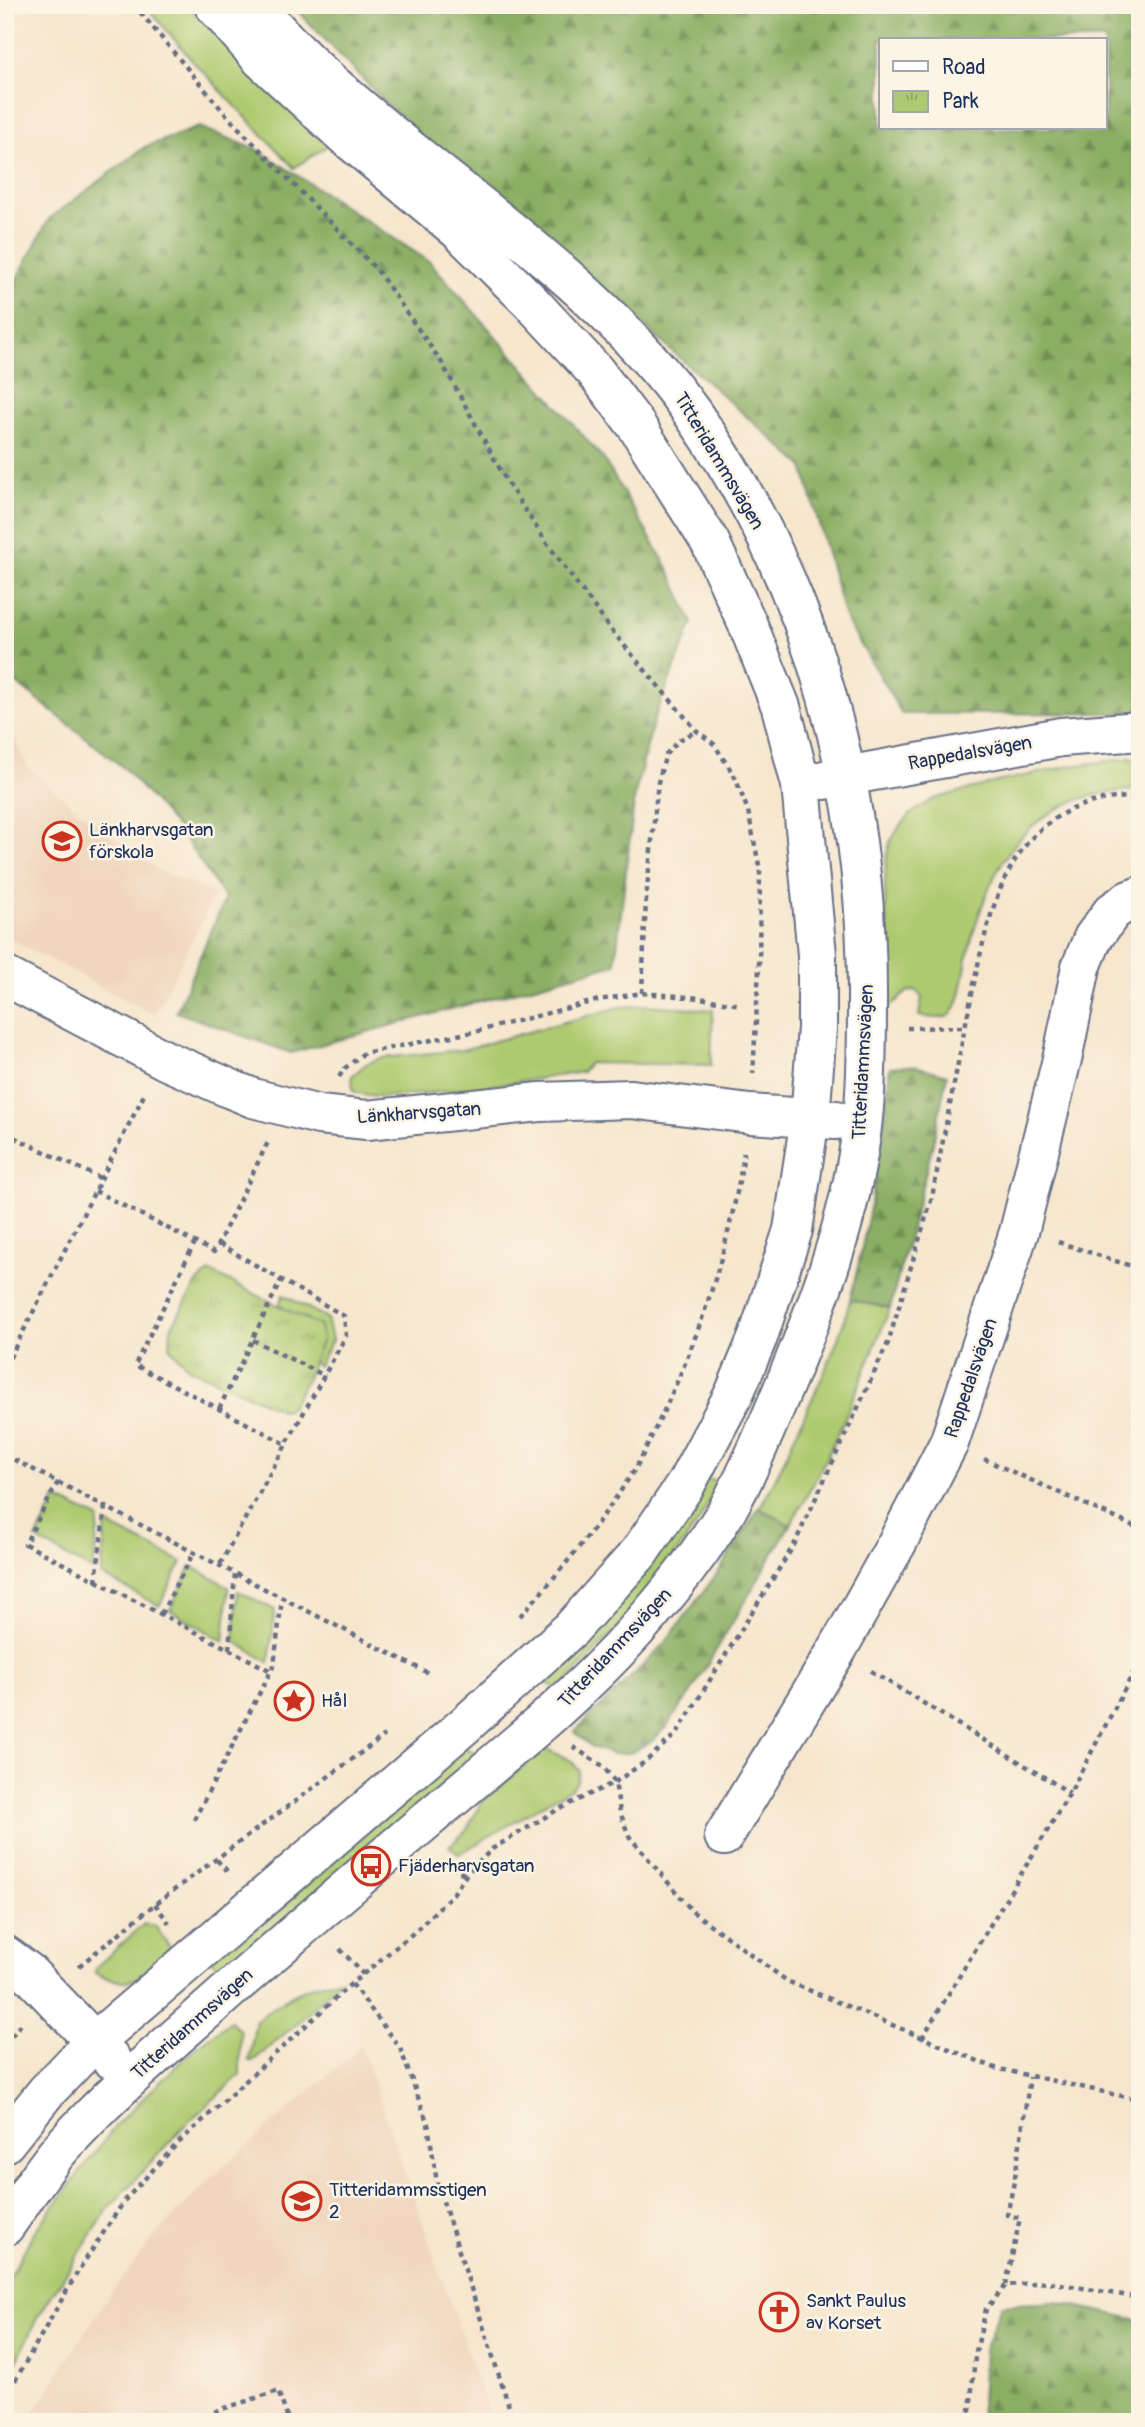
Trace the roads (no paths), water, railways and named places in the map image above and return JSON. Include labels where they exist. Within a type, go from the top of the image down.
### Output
[{"type":"street","points":[[5,2143],[46,2092],[94,2042],[465,1725],[572,1628],[639,1553],[686,1483],[734,1394],[758,1337],[793,1230],[810,1118],[817,1028],[817,955],[801,785],[781,707],[710,542],[636,425],[594,371],[531,302],[458,230],[345,136],[261,59],[214,5]]},
{"type":"street","name":"Titteridammsvägen","points":[[5,2226],[60,2150],[131,2078],[371,1866],[546,1719],[630,1638],[678,1581],[725,1512],[765,1432],[816,1309],[844,1220],[863,1122],[868,941],[858,839],[848,775],[825,686],[784,577],[752,510],[697,419],[664,374],[573,284],[307,63],[256,5]]},
{"type":"street","name":"Rappedalsvägen","points":[[801,785],[1061,737],[1140,731]]},
{"type":"street","name":"Rappedalsvägen","points":[[724,1836],[837,1650],[897,1543],[948,1443],[1019,1232],[1081,967],[1093,938],[1112,912],[1140,896]]},
{"type":"street","name":"Länkharvsgatan","points":[[5,976],[165,1059],[253,1098],[320,1115],[368,1121],[540,1102],[631,1099],[750,1114],[863,1122]]},
{"type":"street","points":[[5,1955],[27,1971],[131,2078]]},
{"type":"place","name":"Länkharvsgatan förskola","points":[[62,841]]},
{"type":"place","name":"Hål","points":[[294,1701]]},
{"type":"place","name":"Fjäderharvsgatan","points":[[371,1866]]},
{"type":"place","name":"Titteridammsstigen 2","points":[[302,2201]]},
{"type":"place","name":"Sankt Paulus av Korset","points":[[779,2312]]}]
